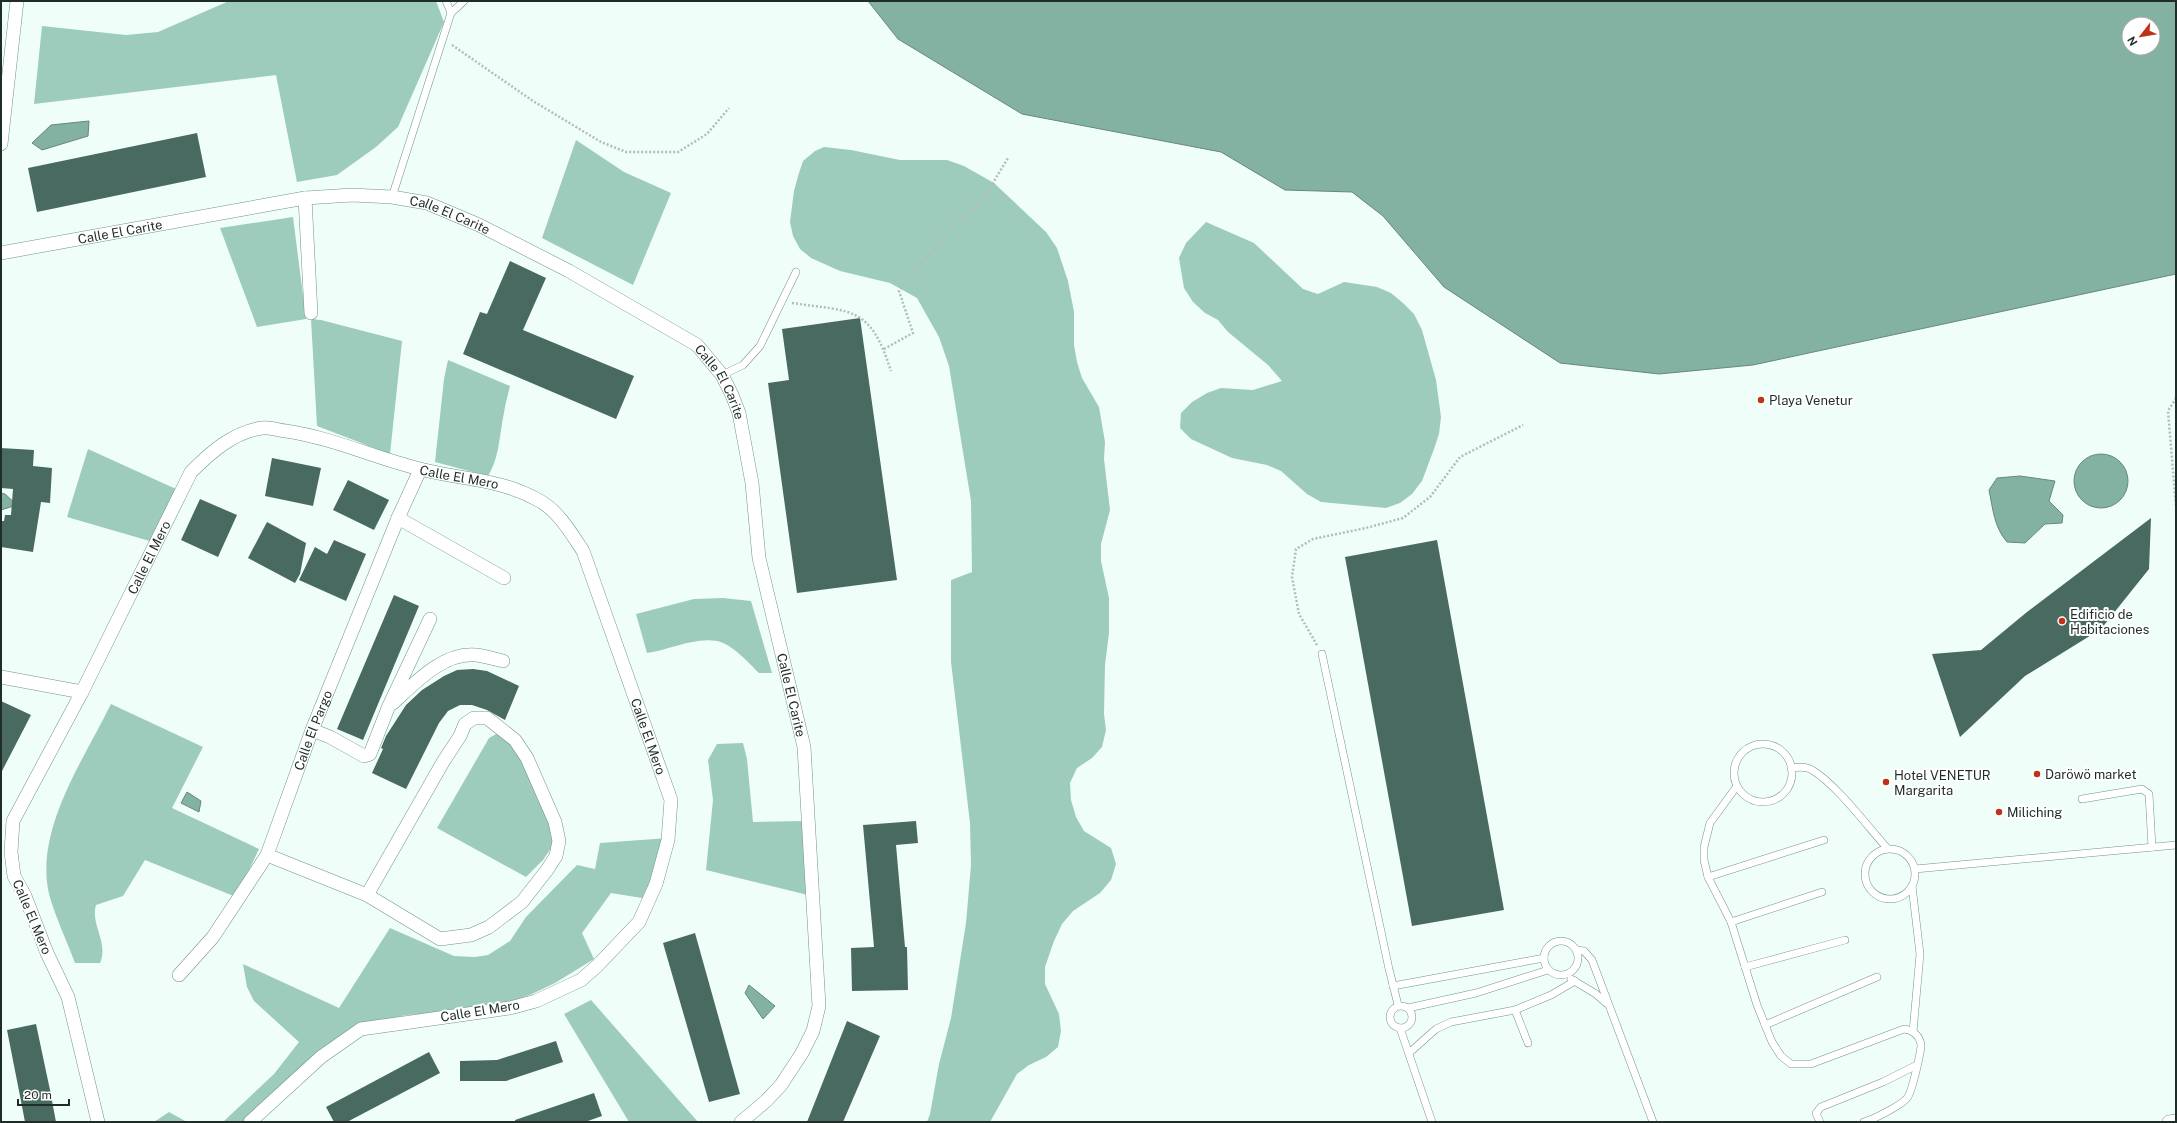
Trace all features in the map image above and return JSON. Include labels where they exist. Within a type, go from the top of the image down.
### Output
[{"type":"street","points":[[1,144],[16,1]]},
{"type":"street","name":"Calle El Carite","points":[[1,253],[305,198],[352,195],[392,197],[427,203],[471,222],[569,271],[697,345],[722,376],[739,412],[752,483],[758,558],[804,747],[819,1006],[813,1031],[802,1053],[781,1085],[766,1101],[741,1122]]},
{"type":"street","points":[[305,198],[311,313]]},
{"type":"street","name":"Calle El Mero","points":[[98,1122],[68,997],[47,952],[25,896],[14,876],[11,852],[13,821],[82,692],[191,472],[212,450],[237,436],[262,428],[298,433],[345,445],[420,470],[480,479],[513,488],[541,502],[560,518],[583,551],[671,800],[668,840],[656,884],[639,922],[581,980],[536,1001],[510,1008],[361,1029],[321,1057],[250,1122]]},
{"type":"street","name":"Calle El Pargo","points":[[179,975],[213,938],[267,855],[312,730],[398,518],[420,470]]},
{"type":"street","points":[[398,518],[504,578]]},
{"type":"street","points":[[312,730],[330,737],[364,756],[368,756],[388,708],[430,619]]},
{"type":"street","points":[[388,708],[421,678],[444,662],[475,655],[503,661]]},
{"type":"street","points":[[1,677],[82,692]]},
{"type":"street","points":[[267,855],[367,895],[440,938],[471,935],[489,927],[522,902],[548,870],[556,856],[559,842],[555,822],[527,758],[515,740],[487,718],[474,718],[465,724],[460,736],[443,762],[367,895]]},
{"type":"street","points":[[2169,1122],[2176,1121]]},
{"type":"lane","points":[[446,1],[451,13]]},
{"type":"lane","points":[[392,197],[451,13],[464,1]]},
{"type":"lane","points":[[722,376],[743,365],[760,346],[796,272]]},
{"type":"lane","points":[[1322,654],[1398,1006]]},
{"type":"lane","points":[[1755,745],[1771,745],[1780,749],[1785,755],[1791,768],[1791,780],[1788,788],[1782,795],[1769,802],[1757,802],[1746,797],[1737,786],[1734,772],[1737,761],[1744,751],[1755,745]]},
{"type":"lane","points":[[1791,768],[1799,767],[1811,769],[1826,781],[1887,848]]},
{"type":"lane","points":[[1737,786],[1710,823],[1704,847],[1704,860],[1708,877],[1731,922],[1765,1025],[1781,1056],[1791,1064],[1811,1064],[1904,1029],[1913,1032],[1918,1037],[1921,1046],[1908,1098],[1873,1120],[1864,1122]]},
{"type":"lane","points":[[2082,800],[2142,789],[2146,791],[2149,794],[2152,847]]},
{"type":"lane","points":[[1708,877],[1824,840]]},
{"type":"lane","points":[[1915,869],[2176,844]]},
{"type":"lane","points":[[1912,886],[1903,895],[1891,899],[1877,895],[1867,885],[1864,872],[1867,863],[1874,854],[1887,848],[1896,849],[1906,854],[1912,861],[1915,869],[1912,886],[1920,954],[1913,1032]]},
{"type":"lane","points":[[1731,922],[1822,892]]},
{"type":"lane","points":[[1745,967],[1845,940]]},
{"type":"lane","points":[[1561,975],[1568,974],[1574,970],[1578,957],[1572,944],[1559,941],[1548,946],[1544,958],[1548,970],[1554,974],[1575,980],[1608,1005]]},
{"type":"lane","points":[[1576,950],[1584,951],[1592,960],[1653,1122]]},
{"type":"lane","points":[[1393,986],[1544,958]]},
{"type":"lane","points":[[1398,1006],[1408,1008],[1476,993],[1548,970]]},
{"type":"lane","points":[[1765,1025],[1878,977]]},
{"type":"lane","points":[[1409,1053],[1436,1029],[1451,1022],[1515,1010],[1551,995],[1575,980]]},
{"type":"lane","points":[[1398,1006],[1391,1012],[1390,1017],[1395,1026],[1400,1028],[1409,1025],[1412,1021],[1412,1016],[1408,1008]]},
{"type":"lane","points":[[1515,1010],[1528,1043]]},
{"type":"lane","points":[[1400,1028],[1432,1122]]},
{"type":"lane","points":[[1820,1122],[1816,1113],[1821,1107],[1884,1082],[1917,1064]]},
{"type":"path","points":[[443,39],[480,63],[513,89],[602,142],[626,152],[678,152],[707,134],[730,108]]},
{"type":"path","points":[[884,349],[913,333],[899,291],[952,226],[982,201],[1008,158]]},
{"type":"path","points":[[782,302],[851,312],[868,322],[884,349],[891,371]]},
{"type":"path","points":[[2176,398],[2168,411],[2176,507]]},
{"type":"path","points":[[1322,654],[1299,614],[1292,577],[1296,548],[1312,539],[1366,528],[1403,518],[1430,497],[1460,457],[1523,425]]},
{"type":"shaded area","points":[[229,1],[436,1],[444,22],[398,127],[376,147],[337,175],[297,182],[276,75],[34,104],[42,26],[126,35],[158,32]]},
{"type":"shaded area","points":[[868,1],[2176,1],[2176,274],[1753,365],[1659,374],[1560,363],[1444,287],[1383,216],[1352,192],[1285,190],[1221,152],[1022,114],[898,39]]},
{"type":"shaded area","points":[[89,121],[88,136],[42,150],[32,143],[51,125]]},
{"type":"shaded area","points":[[576,140],[624,172],[671,193],[633,285],[542,238]]},
{"type":"shaded area","points":[[824,147],[851,150],[900,160],[947,160],[964,166],[994,183],[1046,232],[1057,248],[1068,281],[1074,312],[1074,345],[1077,362],[1082,378],[1099,407],[1105,442],[1104,459],[1110,510],[1101,544],[1101,561],[1109,598],[1109,633],[1105,665],[1104,714],[1106,730],[1102,747],[1092,758],[1077,768],[1070,783],[1071,800],[1076,817],[1084,831],[1111,848],[1116,864],[1111,880],[1100,893],[1073,911],[1062,924],[1045,967],[1045,984],[1059,1014],[1061,1031],[1058,1047],[1046,1057],[1029,1065],[1017,1074],[990,1122],[927,1122],[930,1114],[939,1064],[951,1018],[966,923],[971,865],[970,823],[951,662],[951,580],[972,572],[971,501],[949,366],[939,337],[917,298],[890,283],[840,271],[811,258],[800,249],[793,236],[790,222],[794,191],[803,161],[815,151]]},
{"type":"shaded area","points":[[293,217],[306,319],[257,327],[220,228]]},
{"type":"shaded area","points":[[1206,222],[1254,243],[1303,289],[1318,294],[1344,282],[1377,287],[1391,293],[1414,314],[1422,330],[1436,380],[1441,417],[1439,434],[1422,481],[1412,494],[1400,503],[1386,508],[1321,502],[1307,494],[1281,471],[1267,465],[1232,458],[1191,439],[1180,428],[1181,413],[1192,402],[1207,393],[1221,388],[1253,390],[1282,381],[1268,365],[1228,332],[1218,320],[1205,313],[1193,302],[1184,288],[1179,258],[1186,243]]},
{"type":"shaded area","points":[[311,319],[321,320],[402,341],[390,454],[317,426]]},
{"type":"shaded area","points":[[448,360],[510,386],[497,453],[488,476],[435,462],[444,379]]},
{"type":"shaded area","points":[[88,449],[187,494],[160,544],[67,517]]},
{"type":"shaded area","points":[[2096,454],[2106,454],[2116,458],[2124,466],[2128,476],[2128,486],[2124,496],[2116,504],[2106,508],[2096,508],[2086,504],[2078,496],[2074,486],[2074,476],[2078,466],[2086,458]]},
{"type":"shaded area","points":[[2020,476],[2055,481],[2049,501],[2063,515],[2062,523],[2045,524],[2025,543],[2007,542],[1999,530],[1993,511],[1989,490],[1997,478]]},
{"type":"shaded area","points":[[1,493],[5,494],[17,505],[1,510]]},
{"type":"shaded area","points":[[723,598],[751,601],[772,673],[759,673],[734,650],[717,641],[708,640],[691,642],[647,653],[636,614],[694,599]]},
{"type":"shaded area","points":[[111,704],[203,747],[172,808],[259,849],[236,897],[145,860],[123,896],[96,905],[95,919],[102,948],[100,963],[75,963],[56,916],[48,889],[46,865],[49,841],[65,794]]},
{"type":"shaded area","points":[[496,734],[504,735],[518,749],[554,832],[552,847],[543,860],[526,877],[437,828],[489,738]]},
{"type":"shaded area","points":[[743,743],[747,759],[753,822],[806,821],[812,896],[706,870],[713,800],[708,760],[717,744]]},
{"type":"shaded area","points":[[187,792],[201,801],[199,812],[181,803]]},
{"type":"shaded area","points":[[668,838],[648,899],[611,893],[582,933],[594,959],[555,983],[532,994],[505,1004],[452,1012],[406,1015],[378,1022],[356,1030],[258,1122],[223,1122],[274,1074],[299,1042],[254,1001],[247,987],[243,964],[339,1008],[390,928],[454,956],[475,957],[488,955],[510,941],[526,917],[577,865],[595,869],[600,843]]},
{"type":"shaded area","points":[[749,985],[775,1006],[763,1019],[745,993]]},
{"type":"shaded area","points":[[591,1000],[698,1122],[629,1122],[564,1014]]},
{"type":"shaded area","points":[[169,1112],[187,1122],[154,1122]]},
{"type":"building","points":[[197,133],[206,177],[37,212],[28,168]]},
{"type":"building","points":[[510,261],[546,278],[523,330],[634,376],[616,419],[463,354],[480,312],[487,314]]},
{"type":"building","points":[[860,318],[897,580],[797,593],[768,383],[789,380],[782,329]]},
{"type":"building","points":[[1,448],[34,450],[33,466],[52,468],[50,503],[41,502],[33,552],[1,547],[1,521],[4,521],[5,515],[11,515],[13,489],[1,488]]},
{"type":"building","points":[[272,458],[321,468],[313,506],[265,496]]},
{"type":"building","points":[[348,480],[389,500],[374,530],[333,510]]},
{"type":"building","points":[[200,499],[237,515],[218,557],[181,540]]},
{"type":"building","name":"Edificio de Habitaciones","points":[[2151,518],[2149,569],[2101,629],[2025,676],[1960,737],[1932,654],[1981,650],[2027,612]]},
{"type":"building","points":[[267,522],[306,543],[300,574],[295,583],[248,558]]},
{"type":"building","points":[[334,540],[366,554],[346,601],[299,580],[315,547],[327,554]]},
{"type":"building","points":[[1437,540],[1504,910],[1412,926],[1345,557]]},
{"type":"building","points":[[394,595],[419,606],[363,740],[337,729]]},
{"type":"building","points":[[473,669],[487,671],[519,686],[505,720],[487,710],[472,705],[460,705],[448,711],[439,723],[406,789],[372,773],[383,749],[381,748],[386,736],[406,705],[422,690],[444,676],[457,670]]},
{"type":"building","points":[[1,701],[31,715],[1,773]]},
{"type":"building","points":[[916,821],[918,843],[896,845],[905,947],[907,947],[908,990],[852,991],[851,948],[874,947],[863,825]]},
{"type":"building","points":[[695,933],[740,1094],[709,1102],[663,943]]},
{"type":"building","points":[[847,1021],[880,1036],[843,1122],[807,1122]]},
{"type":"building","points":[[36,1024],[56,1122],[25,1122],[7,1030]]},
{"type":"building","points":[[556,1041],[563,1062],[506,1081],[460,1081],[460,1061],[497,1060]]},
{"type":"building","points":[[429,1052],[440,1073],[347,1122],[334,1122],[326,1107]]},
{"type":"building","points":[[594,1093],[602,1116],[585,1122],[515,1122],[515,1120]]},
{"type":"place","name":"Playa Venetur","points":[[1761,400]]},
{"type":"place","name":"Edificio de Habitaciones","points":[[2062,621]]},
{"type":"place","name":"Daröwö market","points":[[2037,774]]},
{"type":"place","name":"Hotel VENETUR Margarita","points":[[1886,782]]},
{"type":"place","name":"Miliching","points":[[1999,812]]}]
